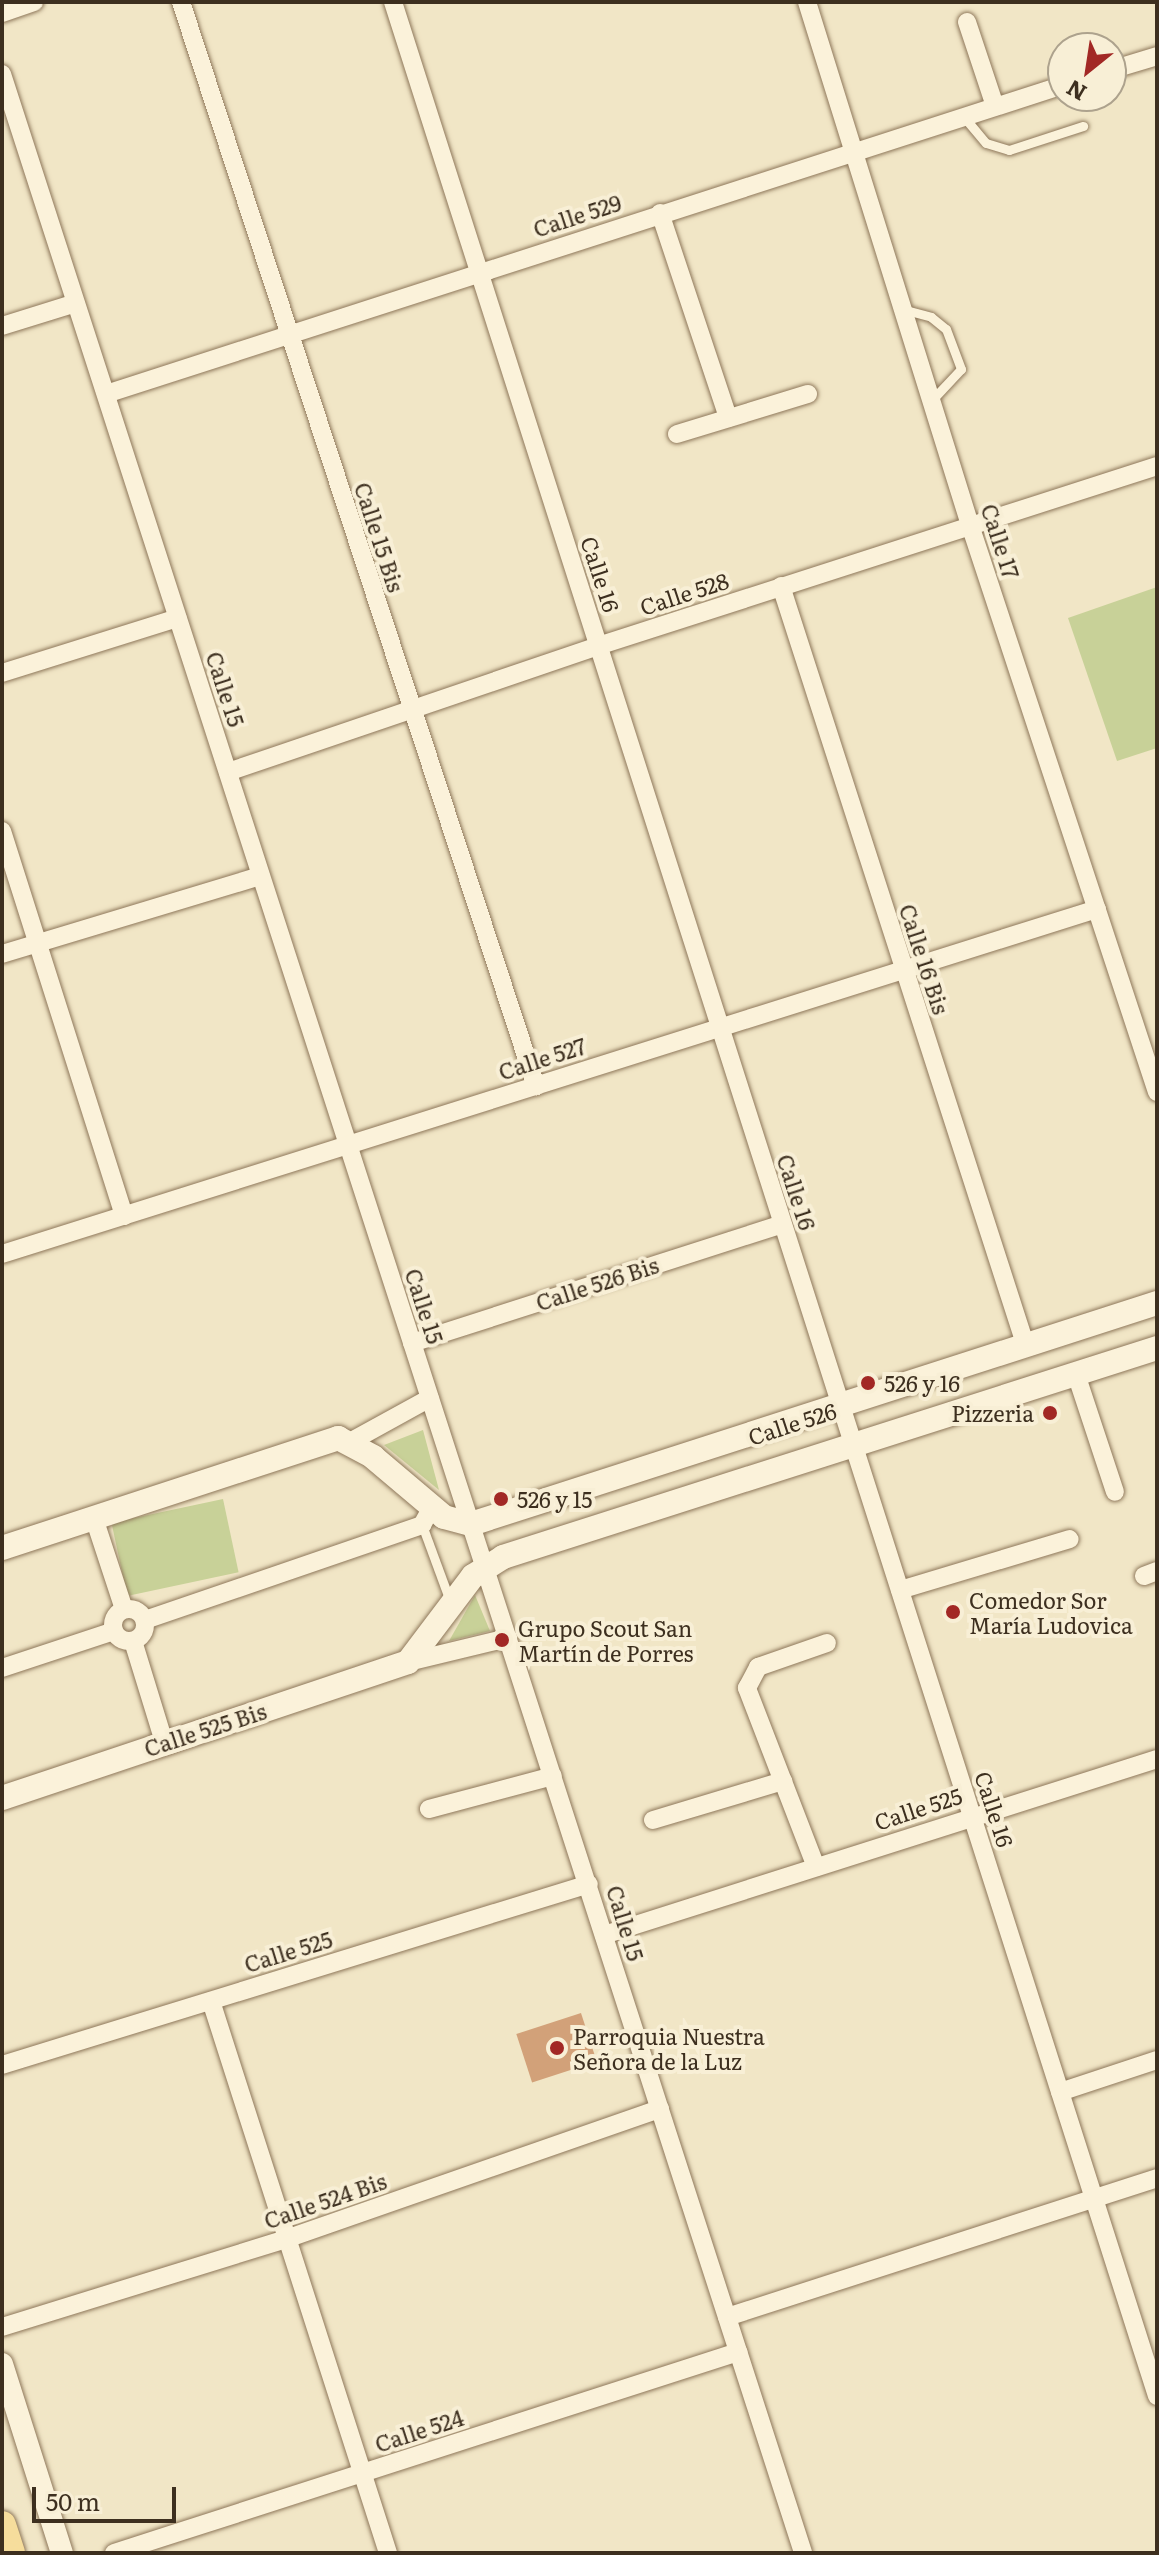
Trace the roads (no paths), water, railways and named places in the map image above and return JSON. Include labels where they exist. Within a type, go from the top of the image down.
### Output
[{"type":"main road","name":"Calle 526","points":[[471,1524],[1157,1303]]},
{"type":"main road","name":"Calle 526","points":[[485,1568],[503,1557],[1157,1348]]},
{"type":"main road","points":[[2,1548],[328,1440],[350,1442],[427,1517],[471,1524]]},
{"type":"main road","points":[[408,1662],[451,1605],[485,1568]]},
{"type":"main road","name":"Calle 525 Bis","points":[[2,1798],[408,1662]]},
{"type":"main road","points":[[2,2525],[11,2553]]},
{"type":"street","points":[[2,13],[34,2]]},
{"type":"street","name":"Calle 15 Bis","points":[[181,2],[409,710],[536,1086]]},
{"type":"street","name":"Calle 16","points":[[393,2],[1157,2396]]},
{"type":"street","name":"Calle 17","points":[[807,2],[970,525],[1157,1092]]},
{"type":"street","points":[[967,22],[995,106]]},
{"type":"street","points":[[1127,65],[1157,56]]},
{"type":"street","name":"Calle 15","points":[[2,74],[803,2553]]},
{"type":"street","name":"Calle 529","points":[[106,394],[1047,90]]},
{"type":"street","points":[[660,213],[728,418]]},
{"type":"street","points":[[2,326],[76,303]]},
{"type":"street","points":[[677,434],[808,394]]},
{"type":"street","name":"Calle 528","points":[[228,772],[598,646],[1157,466]]},
{"type":"street","name":"Calle 16 Bis","points":[[781,586],[1026,1347]]},
{"type":"street","points":[[2,673],[178,618]]},
{"type":"street","points":[[2,831],[124,1216]]},
{"type":"street","points":[[2,954],[261,876]]},
{"type":"street","name":"Calle 527","points":[[2,1254],[1097,909]]},
{"type":"street","name":"Calle 526 Bis","points":[[412,1343],[782,1224]]},
{"type":"street","points":[[1076,1374],[1115,1492]]},
{"type":"street","points":[[350,1442],[430,1398]]},
{"type":"street","points":[[145,1620],[427,1517]]},
{"type":"street","points":[[94,1518],[124,1609]]},
{"type":"street","points":[[900,1590],[1070,1539]]},
{"type":"street","points":[[114,1631],[116,1615],[124,1609],[135,1609],[145,1620]]},
{"type":"street","points":[[133,1641],[142,1635],[145,1620]]},
{"type":"street","points":[[2,1668],[114,1631],[133,1641],[164,1742]]},
{"type":"street","name":"Calle 525 Bis","points":[[408,1662],[508,1638]]},
{"type":"street","points":[[816,1867],[747,1688],[758,1667],[827,1643]]},
{"type":"street","name":"Calle 525","points":[[604,1935],[1157,1759]]},
{"type":"street","points":[[429,1809],[553,1776]]},
{"type":"street","points":[[653,1820],[783,1781]]},
{"type":"street","name":"Calle 525","points":[[2,2065],[589,1884]]},
{"type":"street","points":[[211,2001],[388,2553]]},
{"type":"street","points":[[1060,2092],[1157,2060]]},
{"type":"street","name":"Calle 524 Bis","points":[[2,2327],[286,2239],[660,2109]]},
{"type":"street","points":[[727,2317],[1157,2178]]},
{"type":"street","name":"Calle 524","points":[[114,2553],[738,2352]]},
{"type":"street","points":[[2,2364],[62,2553]]},
{"type":"lane","points":[[963,116],[986,143],[1009,150],[1083,126]]},
{"type":"lane","points":[[902,309],[931,317],[946,329],[961,369],[931,401]]},
{"type":"lane","points":[[427,1517],[451,1605]]},
{"type":"place","name":"526 y 16","points":[[868,1383]]},
{"type":"place","name":"Pizzeria","points":[[1050,1413]]},
{"type":"place","name":"526 y 15","points":[[501,1499]]},
{"type":"place","name":"Comedor Sor María Ludovica","points":[[953,1612]]},
{"type":"place","name":"Grupo Scout San Martín de Porres","points":[[502,1640]]},
{"type":"place","name":"Parroquia Nuestra Señora de la Luz","points":[[557,2048]]}]
